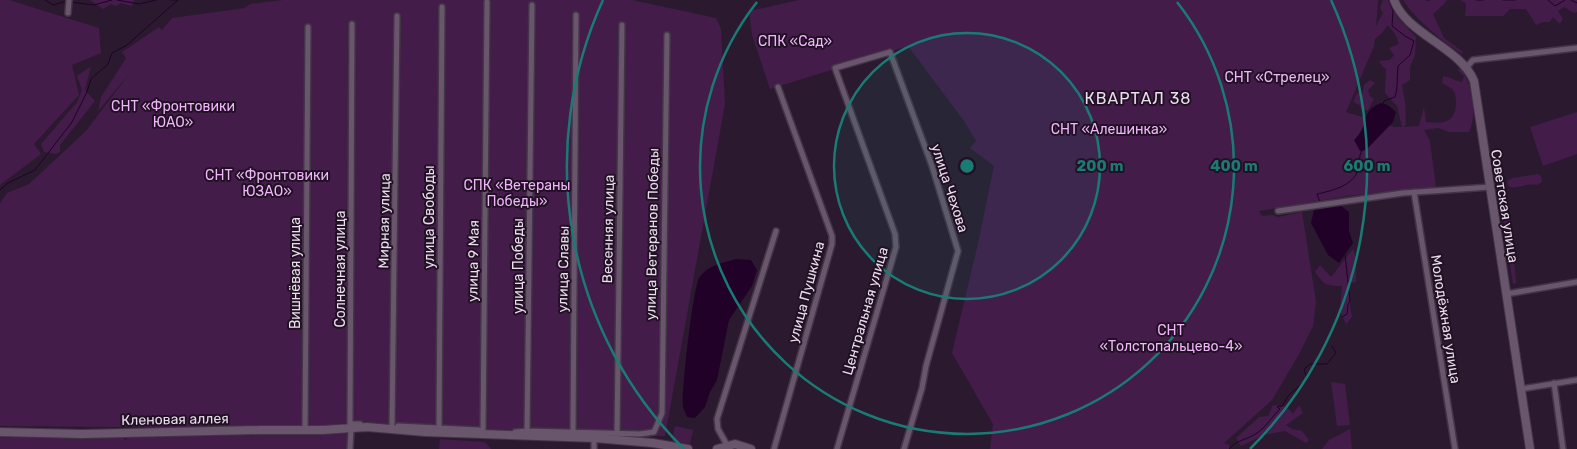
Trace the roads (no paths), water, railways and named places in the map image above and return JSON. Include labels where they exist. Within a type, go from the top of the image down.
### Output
[{"type":"street","name":"Советская улица","points":[[1394,0],[1402,15],[1466,68],[1474,84],[1530,449]]},
{"type":"street","points":[[68,13],[69,2]]},
{"type":"street","name":"улица 9 Мая","points":[[483,431],[487,2]]},
{"type":"street","name":"улица Победы","points":[[527,434],[532,5]]},
{"type":"street","name":"улица Свободы","points":[[439,427],[442,7]]},
{"type":"street","name":"улица Славы","points":[[572,433],[576,15]]},
{"type":"street","name":"Мирная улица","points":[[392,426],[398,16]]},
{"type":"street","name":"Солнечная улица","points":[[350,449],[352,24]]},
{"type":"street","name":"Весенняя улица","points":[[617,434],[622,26]]},
{"type":"street","name":"Вишнёвая улица","points":[[305,430],[308,27]]},
{"type":"street","name":"улица Ветеранов Победы","points":[[617,434],[654,432],[662,413],[667,35]]},
{"type":"street","points":[[1466,68],[1473,60],[1577,48]]},
{"type":"street","name":"улица Чехова","points":[[835,68],[890,52],[932,166],[958,251],[904,449]]},
{"type":"street","name":"Центральная улица","points":[[835,68],[895,234],[896,247],[837,449]]},
{"type":"street","name":"улица Пушкина","points":[[774,449],[832,244],[832,236],[778,87]]},
{"type":"street","points":[[1278,211],[1414,192],[1490,187]]},
{"type":"street","name":"Молодёжная улица","points":[[1414,192],[1455,449]]},
{"type":"street","points":[[726,445],[718,429],[717,419],[776,230]]},
{"type":"street","points":[[1506,294],[1577,282]]},
{"type":"street","points":[[1521,389],[1577,380]]},
{"type":"street","points":[[1554,383],[1563,449]]},
{"type":"street","points":[[351,426],[439,427],[527,434],[617,434]]},
{"type":"street","name":"Кленовая аллея","points":[[0,432],[82,434],[305,430],[351,426],[424,432],[527,434],[594,438],[688,449]]},
{"type":"street","points":[[594,438],[594,449]]},
{"type":"street","points":[[717,449],[734,444],[751,449]]},
{"type":"waterway","points":[[45,0],[53,5],[67,1]]},
{"type":"waterway","points":[[71,2],[94,5],[112,0]]},
{"type":"waterway","points":[[117,0],[139,4],[156,0]]},
{"type":"waterway","points":[[171,0],[177,0]]},
{"type":"waterway","points":[[0,190],[8,183],[35,170],[72,122],[87,92],[91,79],[108,64],[112,53],[127,45],[178,0]]},
{"type":"waterway","points":[[1383,104],[1384,101],[1395,97],[1398,66],[1410,55],[1414,41],[1392,26],[1393,11],[1389,0]]},
{"type":"waterway","points":[[1476,0],[1483,0]]},
{"type":"waterway","points":[[1503,0],[1515,0]]},
{"type":"waterway","points":[[1548,0],[1555,6],[1565,0]]},
{"type":"waterway","points":[[1571,0],[1577,3]]},
{"type":"waterway","points":[[1320,202],[1317,194],[1341,187],[1355,176],[1362,150]]},
{"type":"waterway","points":[[1342,317],[1347,314],[1350,300],[1345,255]]},
{"type":"waterway","points":[[1229,449],[1263,428],[1280,409],[1277,407],[1282,406],[1289,395],[1307,379],[1304,369],[1310,364],[1327,364],[1336,353],[1332,346]]},
{"type":"district","name":"КВАРТАЛ 38","points":[[1138,98]]},
{"type":"park label","name":"СПК «Сад»","points":[[795,41]]},
{"type":"park label","name":"СНТ «Стрелец»","points":[[1277,77]]},
{"type":"park label","name":"СНТ «Фронтовики ЮАО»","points":[[173,114]]},
{"type":"park label","name":"СНТ «Алешинка»","points":[[1109,129]]},
{"type":"park label","name":"СНТ «Фронтовики ЮЗАО»","points":[[267,184]]},
{"type":"park label","name":"СПК «Ветераны Победы»","points":[[517,194]]},
{"type":"park label","name":"СНТ «Толстопальцево-4»","points":[[1171,338]]}]
